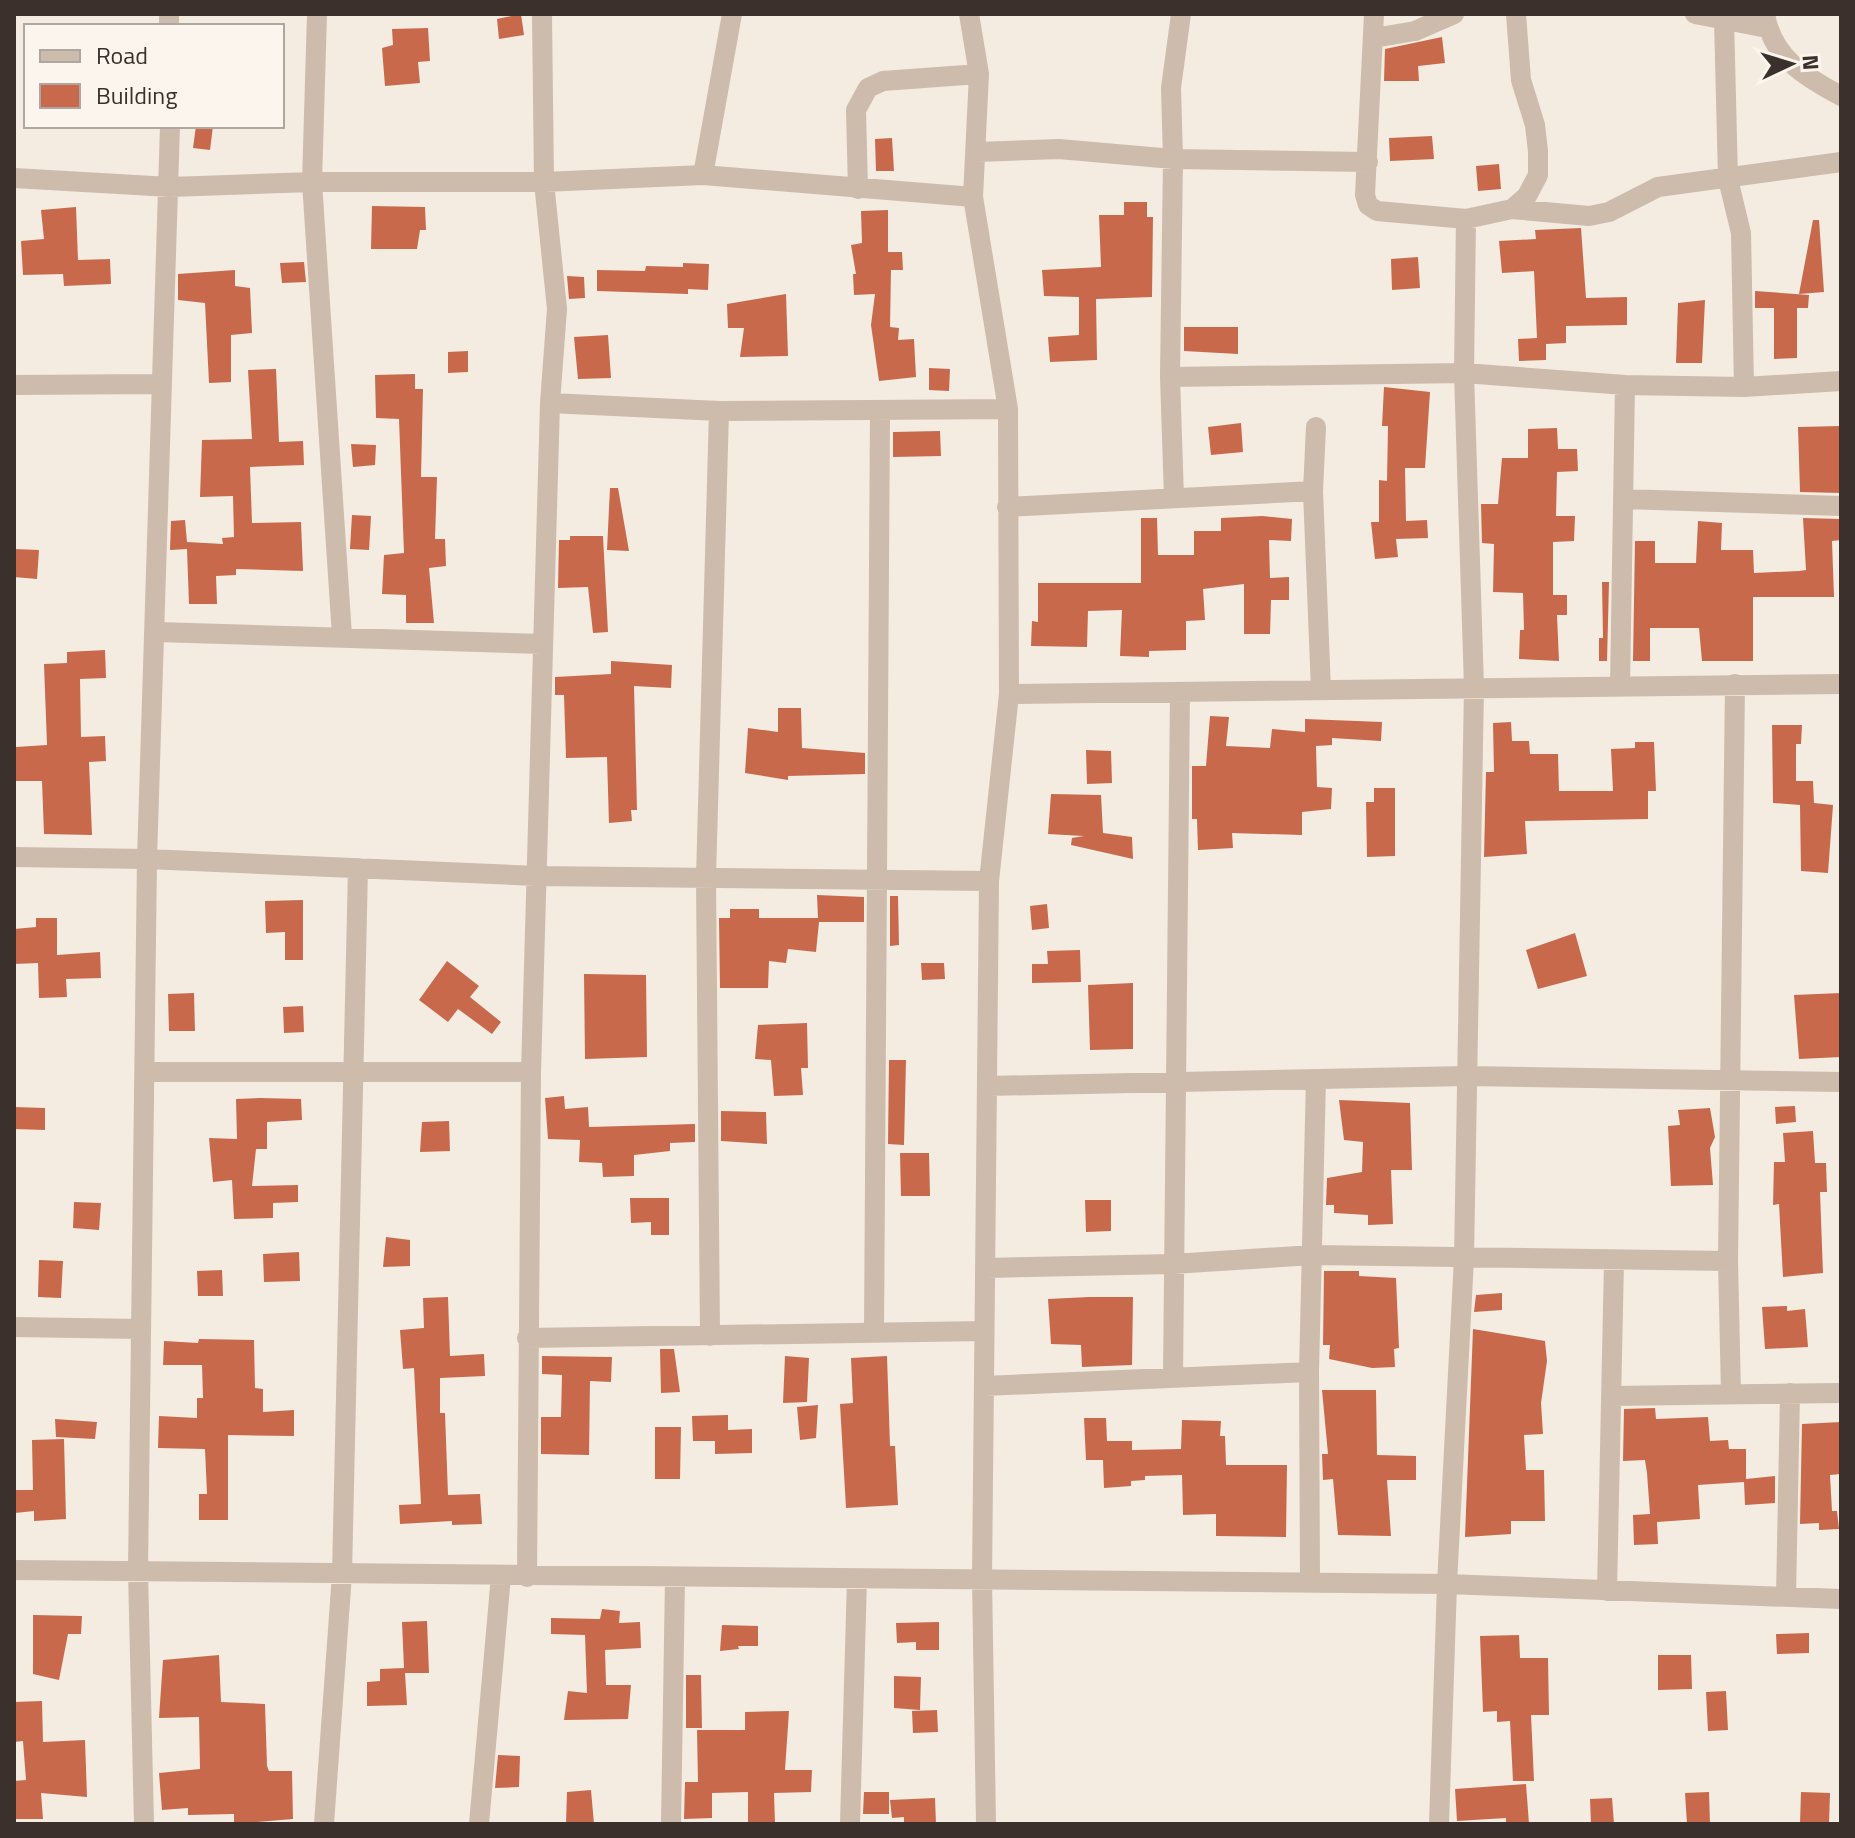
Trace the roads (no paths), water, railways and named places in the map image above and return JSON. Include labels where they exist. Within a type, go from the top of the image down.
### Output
[{"type":"street","points":[[317,14],[312,182],[342,636]]},
{"type":"street","points":[[527,1577],[531,1072],[550,403],[557,309],[544,182],[542,14]]},
{"type":"street","points":[[703,175],[732,14]]},
{"type":"street","points":[[969,14],[979,74],[978,152],[973,197],[1008,409],[1009,694],[989,881],[982,1579],[986,1824]]},
{"type":"street","points":[[1174,498],[1170,377],[1171,88],[1181,14]]},
{"type":"street","points":[[1374,14],[1365,195],[1368,205],[1377,211],[1466,219],[1512,209],[1589,216],[1609,212],[1658,187],[1841,162]]},
{"type":"street","points":[[1374,38],[1415,31],[1454,14]]},
{"type":"street","points":[[1512,209],[1527,196],[1538,175],[1535,125],[1521,80],[1516,14]]},
{"type":"street","points":[[1695,14],[1766,21],[1777,49],[1793,68],[1841,96]]},
{"type":"street","points":[[1724,19],[1728,179],[1741,233],[1744,387]]},
{"type":"street","points":[[858,189],[856,110],[868,88],[883,81],[979,74]]},
{"type":"street","points":[[144,1824],[138,1571],[147,859],[157,632],[159,384],[170,187],[170,128]]},
{"type":"street","points":[[978,152],[1059,149],[1173,159],[1368,162]]},
{"type":"street","points":[[14,178],[170,187],[312,182],[544,182],[703,175],[973,197]]},
{"type":"street","points":[[1439,1824],[1447,1584],[1464,1258],[1474,687],[1464,373],[1466,219]]},
{"type":"street","points":[[1170,377],[1464,373],[1625,385],[1744,387],[1841,381]]},
{"type":"street","points":[[14,385],[159,384]]},
{"type":"street","points":[[1620,687],[1625,385]]},
{"type":"street","points":[[550,403],[719,411],[1008,409]]},
{"type":"street","points":[[710,1336],[706,878],[719,411]]},
{"type":"street","points":[[874,1333],[880,880],[880,412]]},
{"type":"street","points":[[1316,427],[1313,491],[1321,690]]},
{"type":"street","points":[[1007,507],[1313,491]]},
{"type":"street","points":[[1623,499],[1841,506]]},
{"type":"street","points":[[157,632],[543,644]]},
{"type":"street","points":[[1731,1393],[1728,1261],[1735,684]]},
{"type":"street","points":[[1009,694],[1841,684]]},
{"type":"street","points":[[1173,1378],[1173,1082],[1180,692]]},
{"type":"street","points":[[14,857],[147,859],[536,876],[989,881]]},
{"type":"street","points":[[324,1824],[342,1574],[358,868]]},
{"type":"street","points":[[145,1072],[531,1072]]},
{"type":"street","points":[[987,1086],[1467,1076],[1841,1082]]},
{"type":"street","points":[[1310,1582],[1309,1372],[1316,1079]]},
{"type":"street","points":[[985,1268],[1173,1264],[1313,1255],[1728,1261]]},
{"type":"street","points":[[1607,1591],[1614,1261]]},
{"type":"street","points":[[14,1327],[141,1329]]},
{"type":"street","points":[[527,1338],[984,1331]]},
{"type":"street","points":[[984,1386],[1309,1372]]},
{"type":"street","points":[[1786,1597],[1790,1393]]},
{"type":"street","points":[[1611,1396],[1841,1393]]},
{"type":"street","points":[[14,1570],[675,1579],[1447,1584],[1841,1599]]},
{"type":"street","points":[[479,1824],[501,1576]]},
{"type":"street","points":[[671,1824],[675,1579]]},
{"type":"street","points":[[850,1824],[857,1579]]}]
